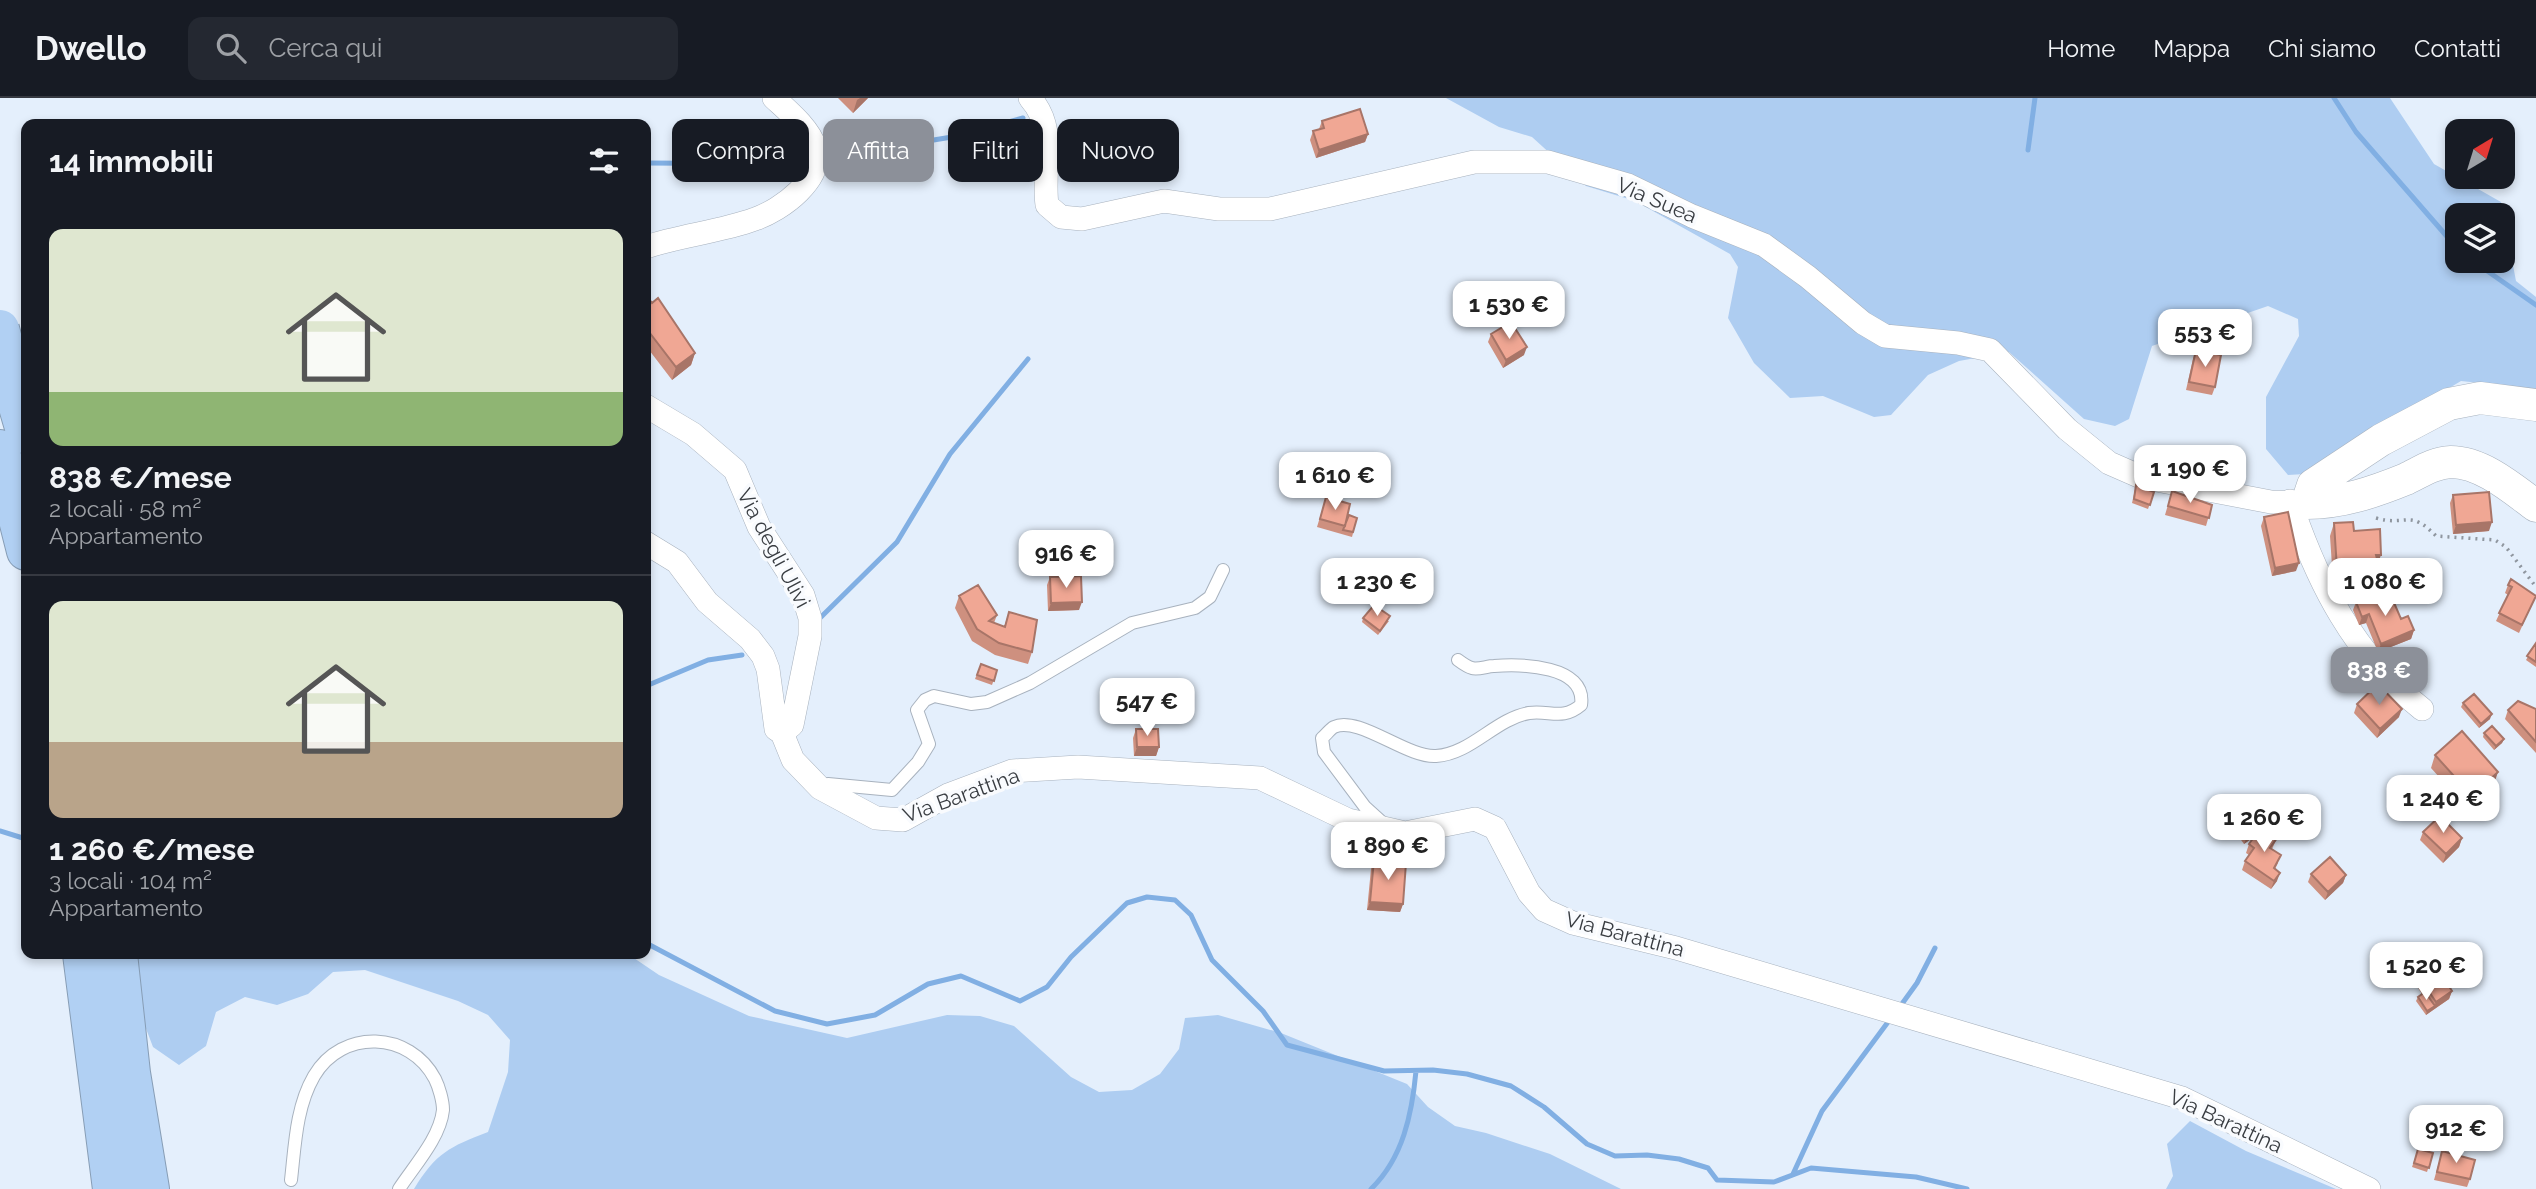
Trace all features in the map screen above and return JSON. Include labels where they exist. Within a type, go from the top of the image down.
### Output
[{"type":"highway","points":[[8,352],[9,446],[21,520]]},
{"type":"highway","points":[[83,959],[114,1078],[150,1189]]},
{"type":"highway","points":[[112,1189],[118,959]]},
{"type":"street","points":[[651,246],[756,219],[784,204],[806,183],[817,159],[814,145],[793,115],[774,98]]},
{"type":"street","name":"Via Suea","points":[[1030,98],[1042,111],[1049,143],[1044,184],[1046,205],[1061,217],[1082,219],[1164,201],[1219,209],[1270,209],[1474,162],[1548,162],[1628,185],[1692,216],[1764,245],[1808,276],[1863,323],[1885,336],[1958,343],[1990,350],[2067,429],[2109,463],[2141,477],[2271,502],[2312,502]]},
{"type":"street","points":[[2422,709],[2389,682],[2354,638],[2324,589],[2312,502],[2313,485],[2381,440],[2449,404],[2480,398],[2536,405]]},
{"type":"street","name":"Via degli Ulivi","points":[[651,409],[693,434],[735,470],[759,527],[803,595],[810,618],[808,654],[792,725],[782,733]]},
{"type":"street","points":[[2312,502],[2407,478],[2428,467],[2452,462],[2500,481],[2536,506]]},
{"type":"street","points":[[651,546],[677,562],[707,602],[750,639],[763,656],[768,669],[772,716],[776,729],[782,733]]},
{"type":"street","name":"Via Barattina","points":[[782,733],[793,760],[820,788],[876,818],[903,820],[948,795],[1012,771],[1078,768],[1260,779],[1348,820],[1405,833],[1475,820],[1494,828],[1529,893],[1544,910],[1573,923],[1676,948],[2182,1098],[2369,1189]]},
{"type":"lane","points":[[820,788],[828,784],[892,790],[918,762],[929,744],[917,710],[925,700],[934,696],[971,704],[987,702],[1030,683],[1132,623],[1195,608],[1210,597],[1223,570]]},
{"type":"lane","points":[[1388,829],[1380,817],[1366,807],[1324,752],[1322,738],[1334,727],[1349,725],[1418,755],[1437,756],[1457,752],[1502,724],[1531,713],[1561,716],[1581,705],[1582,694],[1575,682],[1555,671],[1527,665],[1473,669],[1458,660]]},
{"type":"lane","points":[[290,1180],[300,1109],[314,1076],[332,1054],[354,1044],[378,1040],[400,1045],[426,1063],[438,1085],[443,1109],[437,1130],[399,1189]]},
{"type":"path","points":[[2312,502],[2391,522],[2412,518],[2423,521],[2437,536],[2495,540],[2506,547],[2536,586]]},
{"type":"shaded area","points":[[1446,98],[2390,98],[2434,164],[2445,170],[2445,189],[2478,189],[2501,202],[2445,203],[2445,273],[2514,273],[2516,281],[2536,297],[2536,389],[2461,381],[2305,474],[2288,475],[2266,449],[2266,397],[2299,336],[2298,319],[2268,306],[2152,346],[2129,419],[2115,426],[2084,419],[2009,352],[1959,361],[1928,375],[1891,415],[1874,417],[1823,396],[1790,398],[1754,363],[1728,318],[1738,267],[1730,254],[1635,201],[1586,186],[1532,137],[1499,127]]},
{"type":"shaded area","points":[[134,959],[635,959],[659,975],[749,1016],[847,1038],[947,1015],[980,1016],[1014,1026],[1071,1077],[1099,1092],[1132,1090],[1160,1074],[1179,1049],[1185,1018],[1218,1015],[1281,1033],[1407,1084],[1428,1107],[1455,1126],[1550,1154],[1621,1189],[414,1189],[437,1159],[453,1147],[488,1132],[508,1072],[510,1040],[488,1015],[458,1001],[365,970],[333,972],[308,994],[277,1005],[245,997],[216,1012],[206,1046],[179,1065],[153,1047],[142,1018]]},
{"type":"shaded area","points":[[2190,1121],[2246,1151],[2336,1189],[2166,1189],[2173,1176],[2167,1144]]},
{"type":"building","points":[[1360,109],[1368,134],[1319,150],[1313,131],[1324,128],[1322,121]]},
{"type":"building","points":[[658,298],[695,353],[676,367],[651,334],[651,302]]},
{"type":"building","points":[[1511,322],[1527,347],[1506,360],[1491,334]]},
{"type":"building","points":[[2196,350],[2221,355],[2215,387],[2189,382]]},
{"type":"building","points":[[2136,485],[2154,492],[2150,505],[2134,499]]},
{"type":"building","points":[[2172,491],[2212,505],[2209,518],[2168,506]]},
{"type":"building","points":[[2489,492],[2492,522],[2456,525],[2453,495]]},
{"type":"building","points":[[1326,497],[1350,504],[1345,526],[1320,519]]},
{"type":"building","points":[[2288,512],[2299,563],[2275,568],[2264,517]]},
{"type":"building","points":[[1349,515],[1357,518],[1353,532],[1343,530]]},
{"type":"building","points":[[2353,522],[2354,531],[2380,529],[2381,555],[2376,555],[2379,566],[2337,569],[2334,523]]},
{"type":"building","points":[[1081,576],[1082,602],[1051,603],[1050,577]]},
{"type":"building","points":[[2511,579],[2536,596],[2522,625],[2499,613],[2512,587],[2508,585]]},
{"type":"building","points":[[978,585],[997,615],[989,621],[1005,627],[1009,612],[1037,620],[1032,652],[999,643],[977,629],[959,596]]},
{"type":"building","points":[[2377,593],[2381,602],[2392,598],[2401,619],[2408,616],[2414,630],[2381,644],[2369,614],[2362,617],[2356,602]]},
{"type":"building","points":[[1374,605],[1390,616],[1380,631],[1363,618]]},
{"type":"building","points":[[2536,643],[2536,662],[2527,656]]},
{"type":"building","points":[[981,664],[997,670],[994,681],[977,675]]},
{"type":"building","points":[[2378,684],[2402,709],[2380,729],[2357,704]]},
{"type":"building","points":[[2474,694],[2492,714],[2481,724],[2463,703]]},
{"type":"building","points":[[2518,701],[2536,709],[2536,742],[2508,710]]},
{"type":"building","points":[[2492,726],[2504,739],[2496,746],[2484,733]]},
{"type":"building","points":[[1136,729],[1158,729],[1159,747],[1137,747]]},
{"type":"building","points":[[2462,731],[2498,772],[2472,796],[2435,755]]},
{"type":"building","points":[[2238,807],[2256,832],[2246,839],[2228,814]]},
{"type":"building","points":[[2440,816],[2462,838],[2446,854],[2423,832]]},
{"type":"building","points":[[2261,827],[2277,838],[2270,848],[2281,855],[2274,868],[2280,873],[2274,881],[2245,861],[2254,848],[2249,844]]},
{"type":"building","points":[[2330,857],[2346,875],[2328,892],[2311,874]]},
{"type":"building","points":[[1374,860],[1406,863],[1403,904],[1370,902]]},
{"type":"building","points":[[2448,946],[2461,952],[2452,965],[2457,971],[2445,980],[2452,991],[2436,1002],[2416,972],[2432,961],[2436,966],[2443,962]]},
{"type":"building","points":[[2425,992],[2435,1006],[2427,1011],[2418,997]]},
{"type":"building","points":[[2418,1149],[2433,1153],[2429,1168],[2414,1163]]},
{"type":"building","points":[[2442,1151],[2475,1160],[2470,1179],[2437,1172]]},
{"type":"waterway","points":[[2028,150],[2035,98]]},
{"type":"waterway","points":[[2334,98],[2356,132],[2445,234]]},
{"type":"waterway","points":[[934,140],[1023,118]]},
{"type":"waterway","points":[[651,163],[672,163]]},
{"type":"waterway","points":[[2490,273],[2536,305]]},
{"type":"waterway","points":[[819,619],[897,542],[950,454],[1028,359]]},
{"type":"waterway","points":[[651,684],[708,660],[742,655]]},
{"type":"waterway","points":[[0,831],[21,837]]},
{"type":"waterway","points":[[651,946],[775,1011],[827,1024],[875,1015],[928,984],[961,976],[1020,1001],[1047,987],[1071,957],[1127,903],[1147,897],[1175,900],[1191,915],[1212,960],[1263,1011],[1287,1045],[1384,1071],[1433,1070],[1467,1074],[1511,1086],[1544,1107],[1587,1144],[1615,1156],[1647,1155],[1679,1159],[1708,1168],[1717,1180],[1774,1182],[1811,1168],[1916,1177],[1967,1189]]},
{"type":"waterway","points":[[1899,1008],[1917,983],[1935,948]]},
{"type":"waterway","points":[[1793,1174],[1822,1111],[1891,1018]]},
{"type":"waterway","points":[[1371,1189],[1391,1164],[1404,1134],[1416,1071]]}]
